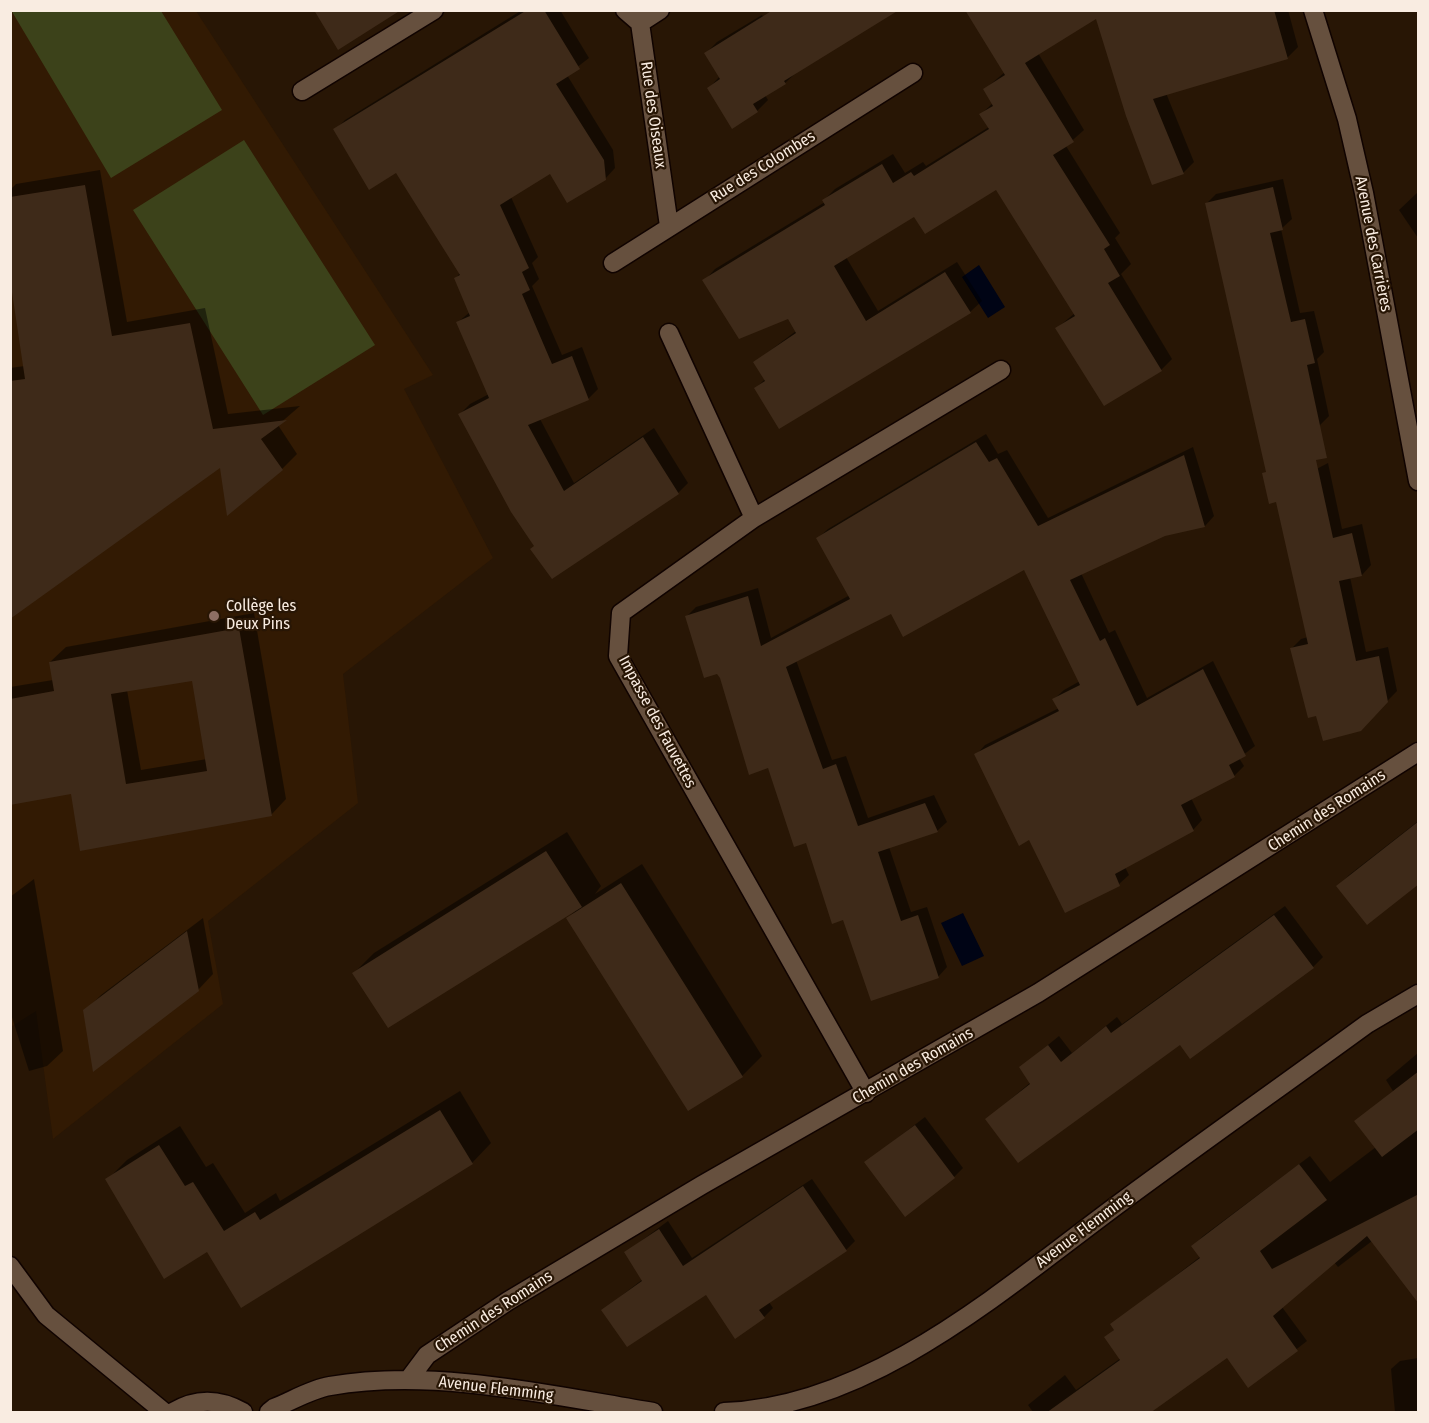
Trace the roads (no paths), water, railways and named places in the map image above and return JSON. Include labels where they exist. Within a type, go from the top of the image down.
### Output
[{"type":"street","points":[[302,91],[434,10]]},
{"type":"street","points":[[625,10],[640,23],[660,10]]},
{"type":"street","name":"Avenue des Carrières","points":[[1313,10],[1347,118],[1364,193],[1419,481]]},
{"type":"street","name":"Rue des Oiseaux","points":[[640,23],[669,226]]},
{"type":"street","name":"Rue des Colombes","points":[[614,263],[669,226],[914,73]]},
{"type":"street","points":[[669,333],[754,518]]},
{"type":"street","name":"Impasse des Fauvettes","points":[[866,1093],[618,656],[621,613],[754,518],[1001,370]]},
{"type":"street","name":"Chemin des Romains","points":[[409,1379],[427,1355],[508,1301],[702,1185],[1038,993],[1419,752]]},
{"type":"street","name":"Avenue Flemming","points":[[724,1413],[755,1411],[825,1391],[902,1359],[982,1305],[1358,1031],[1419,994]]},
{"type":"street","points":[[10,1266],[46,1315],[164,1413]]},
{"type":"street","name":"Avenue Flemming","points":[[269,1413],[274,1408],[328,1386],[409,1379],[534,1392],[653,1413]]},
{"type":"street","points":[[173,1413],[185,1405],[204,1401],[224,1403],[243,1413]]},
{"type":"water","points":[[979,265],[1005,307],[988,318],[962,277]]},
{"type":"water","points":[[963,913],[984,956],[962,966],[941,923]]},
{"type":"place","name":"Collège les Deux Pins","points":[[214,616]]}]
